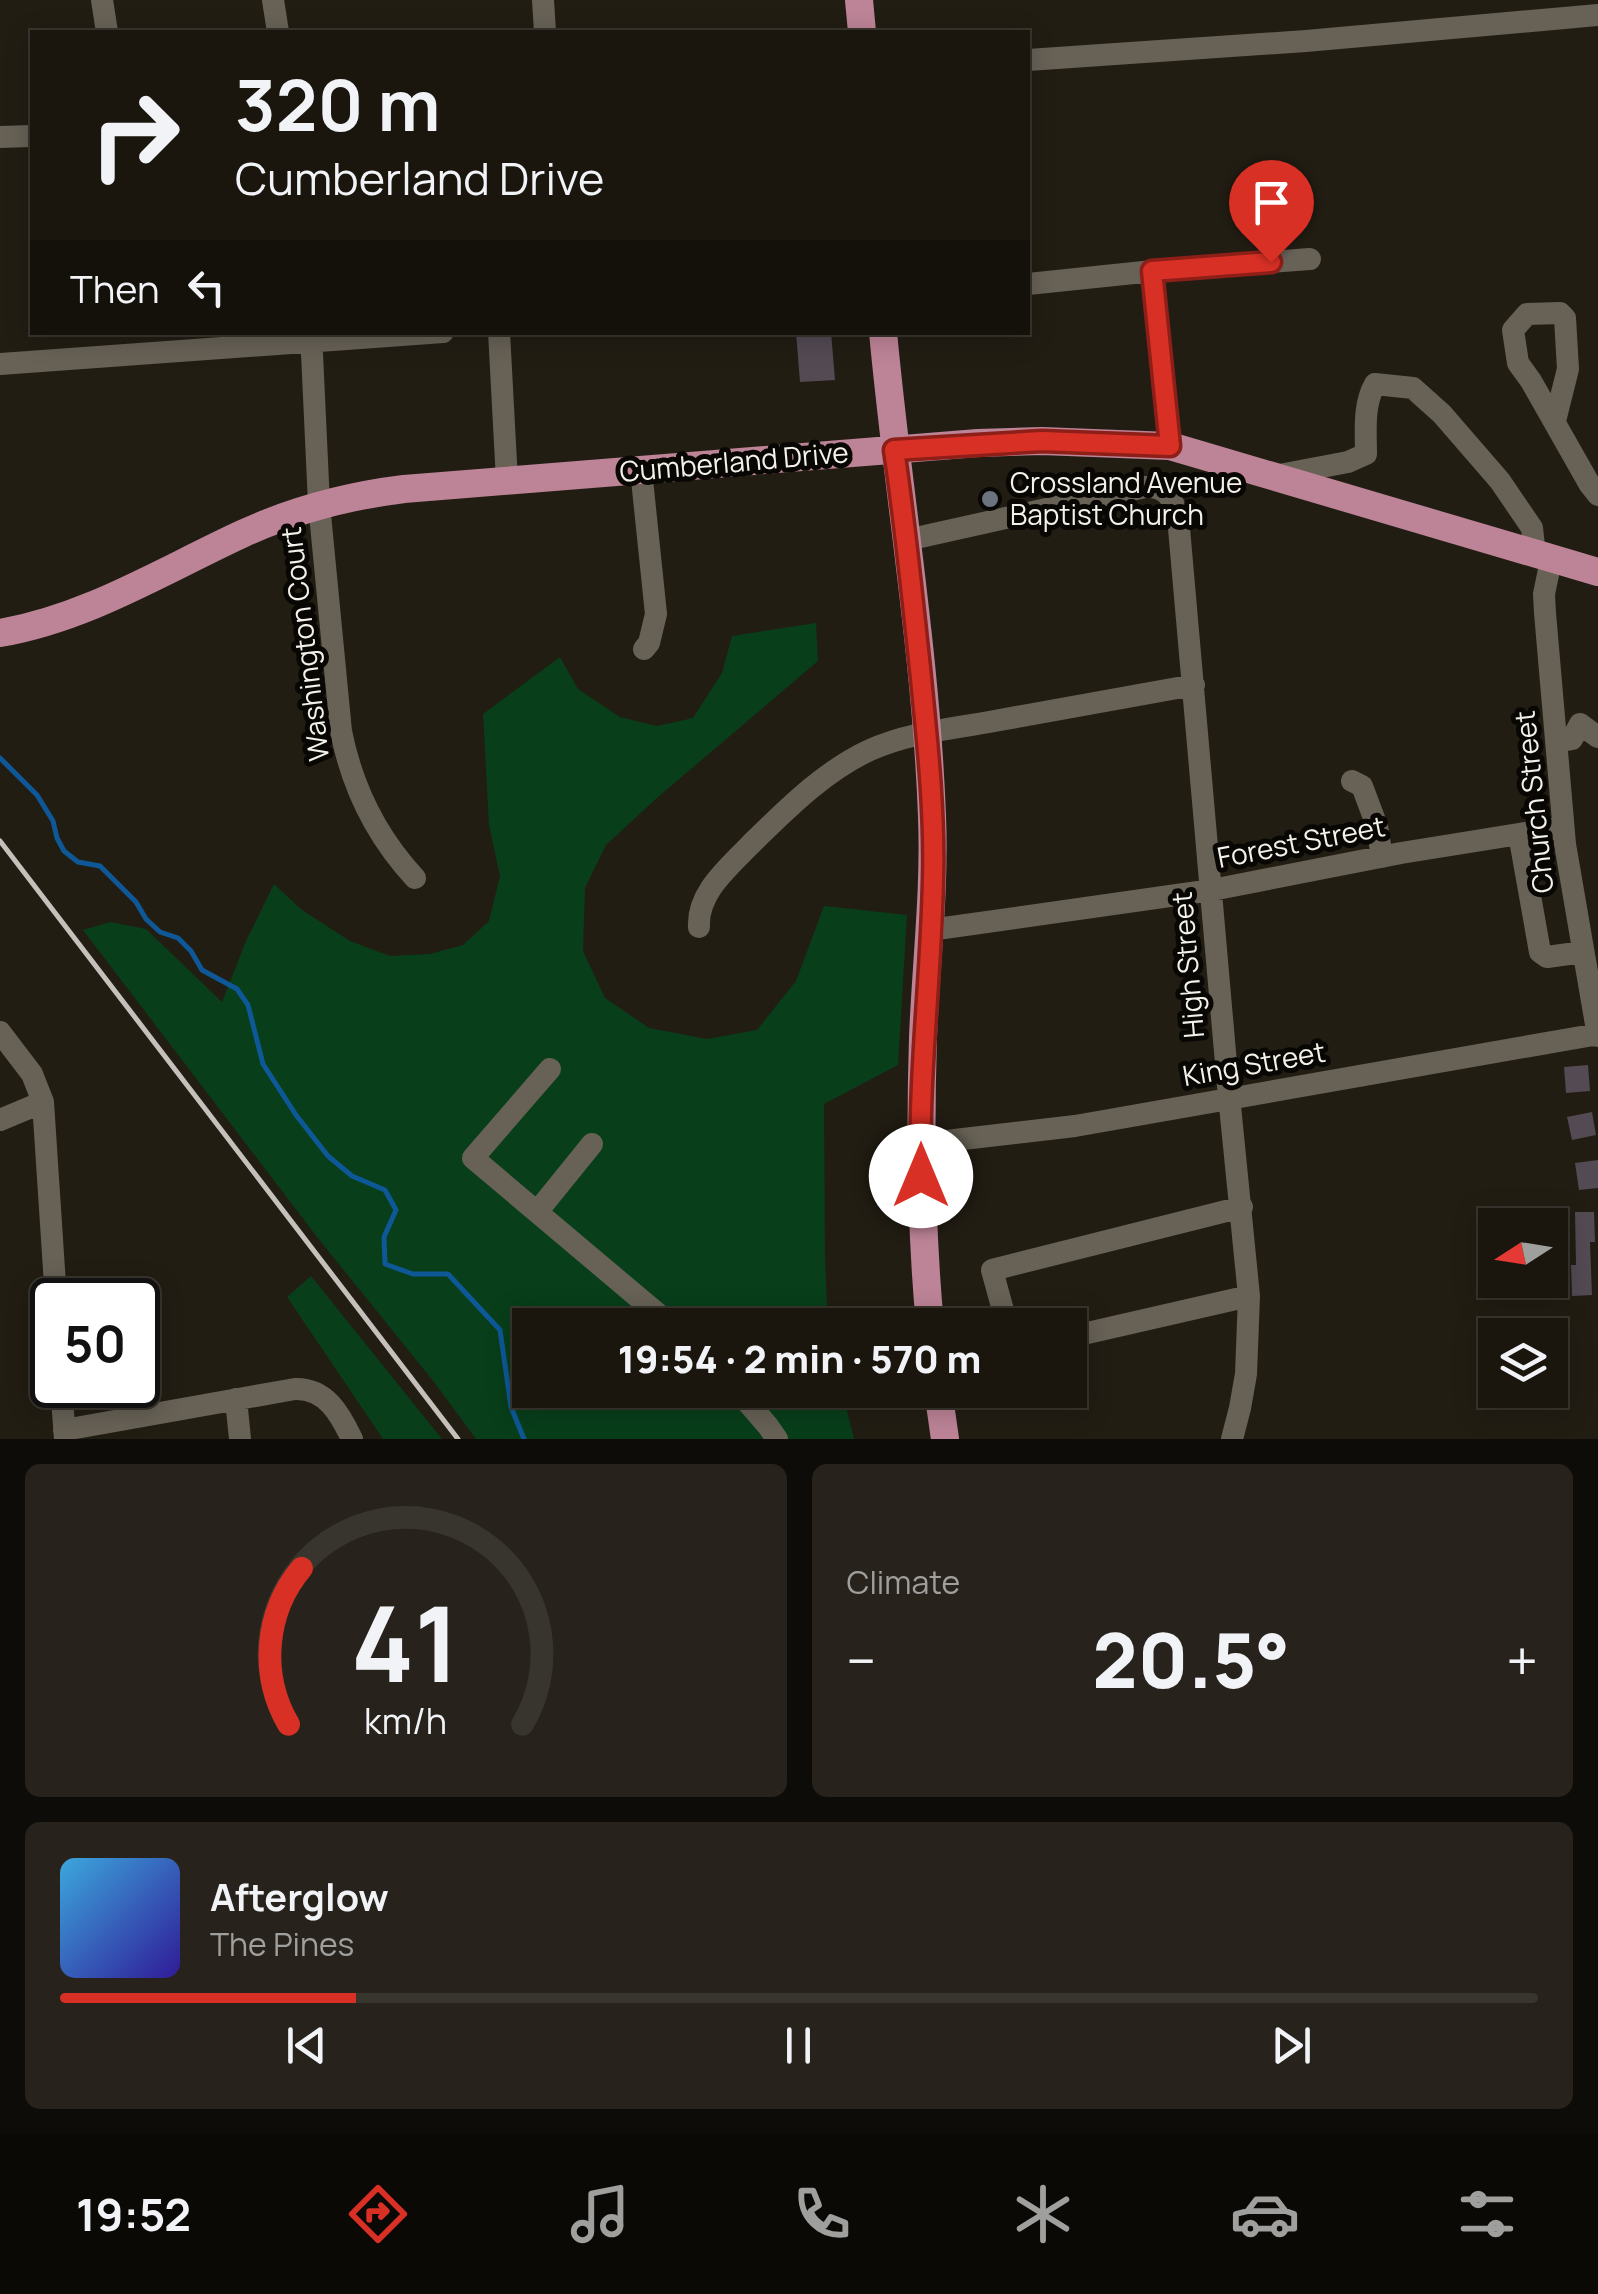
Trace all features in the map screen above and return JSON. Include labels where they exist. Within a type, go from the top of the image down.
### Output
[{"type":"main road","points":[[859,0],[862,30]]},
{"type":"main road","points":[[883,335],[926,733],[933,863],[920,1144],[929,1308]]},
{"type":"main road","name":"Cumberland Drive","points":[[0,633],[48,624],[78,613],[245,533],[319,504],[386,492],[507,481],[1042,441],[1170,446],[1598,572]]},
{"type":"main road","points":[[941,1408],[945,1439]]},
{"type":"street","points":[[102,0],[106,30]]},
{"type":"street","points":[[273,0],[278,30]]},
{"type":"street","points":[[543,0],[545,30]]},
{"type":"street","points":[[1030,60],[1306,41],[1598,14]]},
{"type":"street","points":[[0,138],[30,136]]},
{"type":"street","points":[[1030,284],[1310,260]]},
{"type":"street","points":[[1152,271],[1170,446]]},
{"type":"street","points":[[0,364],[364,335]]},
{"type":"street","points":[[499,335],[507,481]]},
{"type":"street","name":"Washington Court","points":[[311,337],[319,504],[336,696],[348,764],[378,831],[415,878]]},
{"type":"street","points":[[1273,476],[1348,462],[1366,454],[1370,391],[1375,384],[1413,388],[1442,414],[1500,481],[1532,528],[1543,557]]},
{"type":"street","points":[[1555,421],[1598,495]]},
{"type":"street","points":[[640,470],[656,614],[650,643],[644,650]]},
{"type":"street","name":"High Street","points":[[907,540],[1131,489],[1154,486],[1171,496],[1178,517],[1250,1296],[1246,1374],[1232,1439]]},
{"type":"street","name":"Church Street","points":[[1543,557],[1544,614],[1563,827],[1598,1035]]},
{"type":"street","points":[[699,927],[698,916],[710,889],[726,870],[792,806],[857,756],[926,733],[1194,684]]},
{"type":"street","points":[[1557,742],[1572,739],[1580,724],[1598,737]]},
{"type":"street","points":[[1352,780],[1362,786],[1382,857]]},
{"type":"street","name":"Forest Street","points":[[930,930],[1212,890],[1563,827]]},
{"type":"street","points":[[1520,834],[1540,952],[1546,958],[1583,952]]},
{"type":"street","points":[[0,1032],[32,1074],[42,1102],[54,1278]]},
{"type":"street","name":"King Street","points":[[920,1144],[1075,1126],[1598,1035]]},
{"type":"street","points":[[550,1069],[473,1158],[651,1308]]},
{"type":"street","points":[[0,1120],[42,1102]]},
{"type":"street","points":[[537,1212],[592,1144]]},
{"type":"street","points":[[1002,1308],[992,1270],[1242,1208]]},
{"type":"street","points":[[1087,1333],[1250,1296]]},
{"type":"street","points":[[63,1408],[65,1434],[308,1388],[338,1411],[352,1439]]},
{"type":"street","points":[[236,1399],[240,1439]]},
{"type":"street","points":[[753,1408],[777,1439]]},
{"type":"green space","points":[[816,623],[818,661],[606,845],[585,888],[583,951],[605,998],[649,1028],[707,1039],[757,1030],[796,981],[824,906],[907,915],[898,1065],[824,1104],[827,1308],[512,1308],[512,1408],[846,1408],[854,1439],[476,1439],[83,930],[110,922],[146,929],[222,1002],[274,884],[302,910],[350,941],[390,956],[430,954],[463,945],[489,921],[500,876],[489,825],[483,714],[560,657],[578,689],[620,717],[657,726],[693,718],[722,673],[732,636]]},
{"type":"green space","points":[[311,1276],[442,1439],[383,1439],[287,1297]]},
{"type":"building","points":[[796,335],[831,335],[835,380],[800,382]]},
{"type":"building","points":[[1588,1065],[1590,1091],[1566,1093],[1564,1067]]},
{"type":"building","points":[[1592,1112],[1596,1135],[1572,1140],[1567,1117]]},
{"type":"building","points":[[1598,1160],[1598,1188],[1579,1190],[1575,1163]]},
{"type":"building","points":[[1575,1212],[1594,1212],[1595,1242],[1590,1242],[1592,1295],[1572,1296]]},
{"type":"waterway","points":[[0,758],[37,795],[53,821],[64,851],[78,862],[100,866],[136,902],[146,919],[160,932],[178,938],[191,951],[202,970],[237,989],[248,1005],[263,1064],[296,1115],[328,1156],[352,1176],[385,1190],[396,1210],[384,1237],[385,1264],[413,1274],[448,1274],[500,1330],[511,1407],[524,1439]]},
{"type":"railway","points":[[0,841],[458,1439]]},
{"type":"place","name":"Crossland Avenue Baptist Church","points":[[990,499]]},
{"type":"route","points":[[921,1176],[932,818],[907,540],[894,450],[1042,441],[1170,446],[1152,271],[1271,262]]}]
